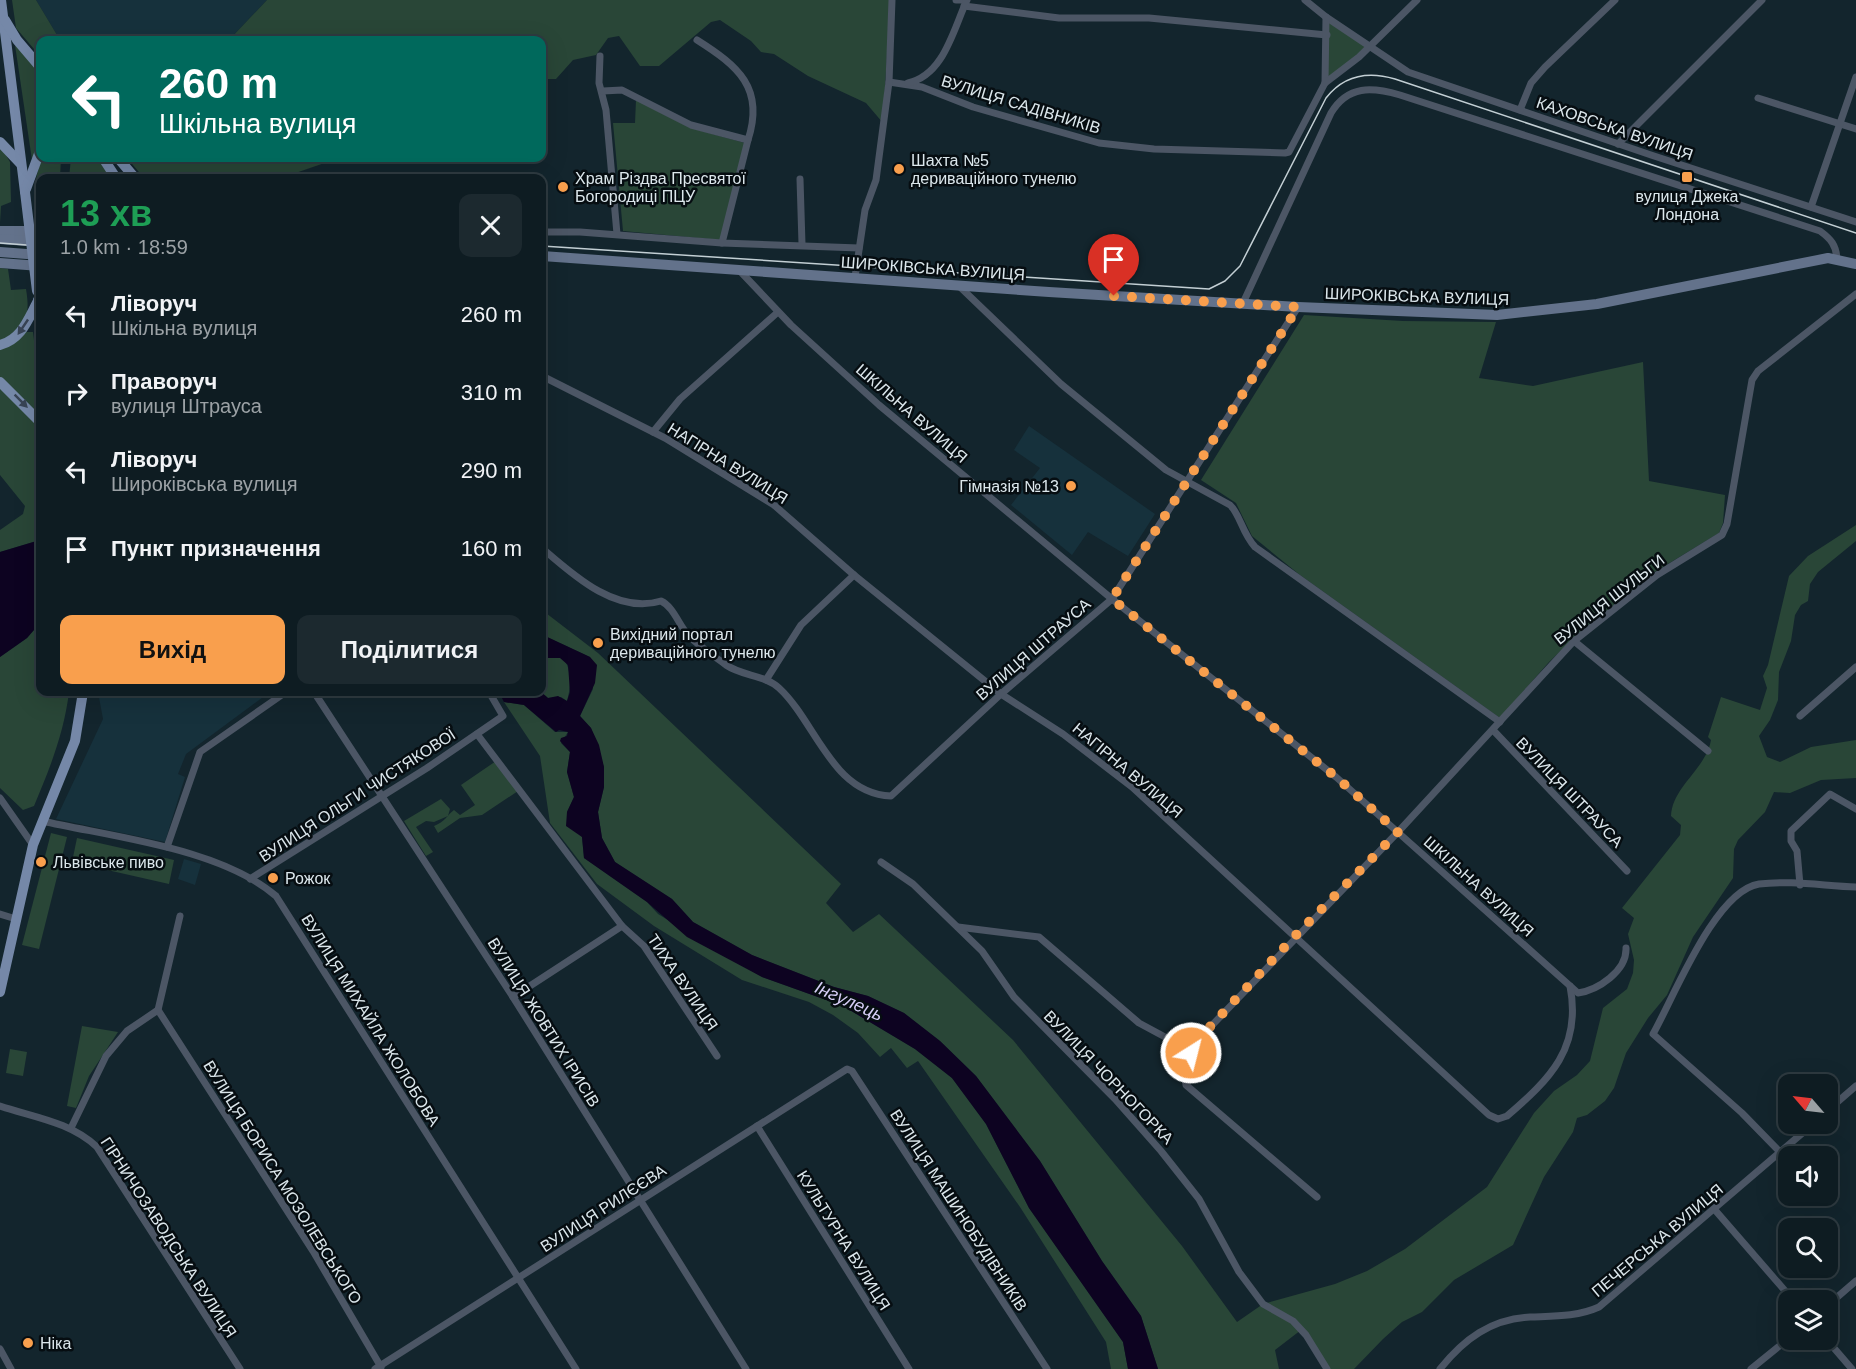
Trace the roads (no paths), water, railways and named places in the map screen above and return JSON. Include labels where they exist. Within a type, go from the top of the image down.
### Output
[{"type":"main road","points":[[1,0],[36,280]]},
{"type":"main road","points":[[2,15],[17,40],[36,63]]},
{"type":"main road","points":[[0,142],[21,163]]},
{"type":"main road","points":[[25,192],[36,162]]},
{"type":"main road","points":[[121,162],[131,174]]},
{"type":"main road","points":[[0,231],[36,231]]},
{"type":"main road","points":[[0,239],[36,242]]},
{"type":"main road","points":[[0,252],[36,255]]},
{"type":"main road","name":"ШИРОКІВСЬКА ВУЛИЦЯ","points":[[546,256],[1298,307],[1461,315],[1543,311],[1597,304],[1822,259],[1837,259],[1856,264]]},
{"type":"main road","points":[[0,263],[36,266]]},
{"type":"main road","points":[[0,345],[14,339],[23,330],[36,301]]},
{"type":"main road","points":[[0,382],[36,418]]},
{"type":"main road","points":[[0,992],[33,845],[75,741],[82,696]]},
{"type":"street","points":[[855,277],[865,210],[876,180],[889,82],[892,0]]},
{"type":"street","points":[[956,0],[1059,18],[1149,18],[1327,35]]},
{"type":"street","name":"КАХОВСЬКА ВУЛИЦЯ","points":[[1305,0],[1326,17],[1408,72],[1856,222]]},
{"type":"street","points":[[1325,83],[1370,47],[1417,0]]},
{"type":"street","points":[[1520,110],[1531,83],[1615,0]]},
{"type":"street","points":[[1618,144],[1762,0]]},
{"type":"street","points":[[902,84],[918,81],[937,64],[966,2]]},
{"type":"street","points":[[1325,83],[1326,17]]},
{"type":"street","points":[[697,40],[732,65],[748,85],[755,110],[722,243]]},
{"type":"street","points":[[600,56],[599,82],[603,91],[617,234]]},
{"type":"street","points":[[1811,207],[1856,77]]},
{"type":"street","name":"ВУЛИЦЯ САДІВНИКІВ","points":[[889,82],[922,87],[973,107],[1099,143],[1154,149],[1289,152],[1325,83]]},
{"type":"street","points":[[1243,303],[1331,113],[1338,102],[1350,92],[1364,89],[1379,89],[1400,95],[1820,231],[1830,239],[1836,249],[1837,259]]},
{"type":"street","points":[[603,91],[622,90],[691,125],[748,140]]},
{"type":"street","points":[[1758,98],[1856,129]]},
{"type":"street","points":[[800,179],[802,244]]},
{"type":"street","points":[[546,232],[617,234],[722,243],[802,244],[859,248]]},
{"type":"street","name":"ШКІЛЬНА ВУЛИЦЯ","points":[[739,270],[778,312],[879,405],[1112,599],[1336,777],[1578,993],[1591,990],[1612,975],[1624,960],[1626,948]]},
{"type":"street","points":[[958,285],[1061,384],[1166,470],[1207,490],[1235,509],[1245,536],[1255,547],[1500,722]]},
{"type":"street","name":"ВУЛИЦЯ ШУЛЬГИ","points":[[1193,1045],[1294,937],[1398,832],[1493,730],[1550,664],[1574,641],[1657,575],[1722,535],[1727,524],[1752,380],[1758,371],[1856,294]]},
{"type":"street","name":"ВУЛИЦЯ ШТРАУСА","points":[[766,680],[780,689],[802,713],[825,754],[844,774],[878,794],[891,796],[898,792],[1001,694],[1112,599],[1298,307]]},
{"type":"street","points":[[653,432],[680,399],[778,312]]},
{"type":"street","name":"НАГІРНА ВУЛИЦЯ","points":[[546,378],[653,432],[774,505],[854,575],[1001,694],[1072,740],[1132,787],[1472,1101],[1498,1119],[1507,1116],[1552,1072],[1571,1030],[1574,1010],[1570,986]]},
{"type":"street","points":[[546,551],[579,580],[602,593],[623,600],[653,604],[661,601],[667,604],[689,636],[707,651],[737,672],[766,680],[801,625],[854,575]]},
{"type":"street","points":[[1574,641],[1708,751]]},
{"type":"street","points":[[1800,716],[1856,668]]},
{"type":"street","points":[[167,847],[200,752],[280,696]]},
{"type":"street","name":"ВУЛИЦЯ ЖОВТИХ ІРИСІВ","points":[[317,696],[513,998],[747,1369]]},
{"type":"street","name":"ВУЛИЦЯ ОЛЬГИ ЧИСТЯКОВОЇ","points":[[250,879],[504,716],[492,696]]},
{"type":"street","name":"ВУЛИЦЯ ШТРАУСА","points":[[1493,730],[1627,871]]},
{"type":"street","name":"ВУЛИЦЯ ОЛЬГИ ЧИСТЯКОВОЇ","points":[[477,734],[622,926]]},
{"type":"street","points":[[1800,885],[1797,851],[1791,841],[1791,831],[1830,794],[1834,794],[1856,809]]},
{"type":"street","points":[[0,798],[33,845]]},
{"type":"street","name":"ВУЛИЦЯ МИХАЙЛА ЖОЛОБОВА","points":[[42,820],[167,847],[208,860],[271,891],[280,901],[576,1369]]},
{"type":"street","name":"ВУЛИЦЯ ЧОРНОГОРКА","points":[[881,862],[913,884],[951,919],[982,951],[1014,997],[1161,1150],[1200,1199],[1239,1272],[1263,1304],[1293,1322],[1306,1335],[1327,1369]]},
{"type":"street","points":[[1778,1150],[1735,1106],[1653,1034],[1688,965],[1723,908],[1741,891],[1758,884],[1856,887]]},
{"type":"street","points":[[0,914],[16,919]]},
{"type":"street","points":[[71,1128],[106,1056],[127,1030],[158,1010],[180,916]]},
{"type":"street","points":[[513,998],[622,926]]},
{"type":"street","name":"ТИХА ВУЛИЦЯ","points":[[622,926],[644,946],[717,1056]]},
{"type":"street","points":[[958,927],[1039,937],[1139,1023],[1165,1037],[1193,1045],[1184,1069],[1186,1085],[1317,1197]]},
{"type":"street","name":"ВУЛИЦЯ БОРИСА МОЗОЛЕВСЬКОГО","points":[[158,1010],[313,1251],[379,1368]]},
{"type":"street","name":"ВУЛИЦЯ РИЛЄЄВА","points":[[379,1368],[847,1069]]},
{"type":"street","name":"ВУЛИЦЯ МАШИНОБУДІВНИКІВ","points":[[847,1069],[852,1071],[1047,1369]]},
{"type":"street","points":[[1838,1102],[1856,1086]]},
{"type":"street","name":"ГІРНИЧОЗАВОДСЬКА ВУЛИЦЯ","points":[[0,1106],[71,1128],[85,1136],[97,1147],[240,1369]]},
{"type":"street","name":"КУЛЬТУРНА ВУЛИЦЯ","points":[[756,1126],[909,1369]]},
{"type":"street","name":"ПЕЧЕРСЬКА ВУЛИЦЯ","points":[[1787,1146],[1801,1134]]},
{"type":"street","name":"ПЕЧЕРСЬКА ВУЛИЦЯ","points":[[1440,1369],[1475,1334],[1504,1320],[1571,1315],[1599,1307],[1778,1154]]},
{"type":"street","points":[[1715,1210],[1784,1290]]},
{"type":"street","points":[[1838,1297],[1856,1281]]},
{"type":"street","points":[[1751,1369],[1778,1347]]},
{"type":"street","points":[[0,1349],[11,1369]]},
{"type":"street","points":[[1836,1350],[1852,1369]]},
{"type":"water","points":[[36,541],[36,628],[27,638],[0,657],[0,552]]},
{"type":"water","name":"Інгулець","points":[[546,636],[590,657],[597,665],[595,683],[580,716],[591,728],[599,745],[604,767],[604,787],[598,812],[602,838],[615,862],[672,899],[693,922],[752,955],[834,987],[868,996],[904,1013],[940,1041],[976,1076],[1040,1161],[1102,1261],[1141,1316],[1158,1369],[1128,1369],[1123,1342],[1029,1208],[986,1124],[952,1078],[915,1049],[843,1006],[762,977],[687,937],[647,902],[584,858],[582,837],[566,826],[567,812],[574,797],[567,772],[570,752],[560,741],[561,738],[567,736],[568,732],[559,730],[556,732],[524,705],[504,702],[501,696],[546,696],[548,698],[558,696],[567,701],[570,692],[568,665],[560,658],[546,660]]},
{"type":"tram line","points":[[546,246],[1209,289],[1225,281],[1240,266],[1326,98],[1341,84],[1366,75],[1395,79],[1856,233]]},
{"type":"tram line","points":[[0,243],[36,246]]},
{"type":"place","name":"Шахта №5 дериваційного тунелю","points":[[899,169]]},
{"type":"place","name":"вулиця Джека Лондона","points":[[1687,177]]},
{"type":"place","name":"Храм Різдва Пресвятої Богородиці ПЦУ","points":[[563,187]]},
{"type":"place","name":"Гімназія №13","points":[[1071,486]]},
{"type":"place","name":"Вихідний портал дериваційного тунелю","points":[[598,643]]},
{"type":"place","name":"Львівське пиво","points":[[41,862]]},
{"type":"place","name":"Рожок","points":[[273,878]]},
{"type":"place","name":"Ніка","points":[[28,1343]]}]
